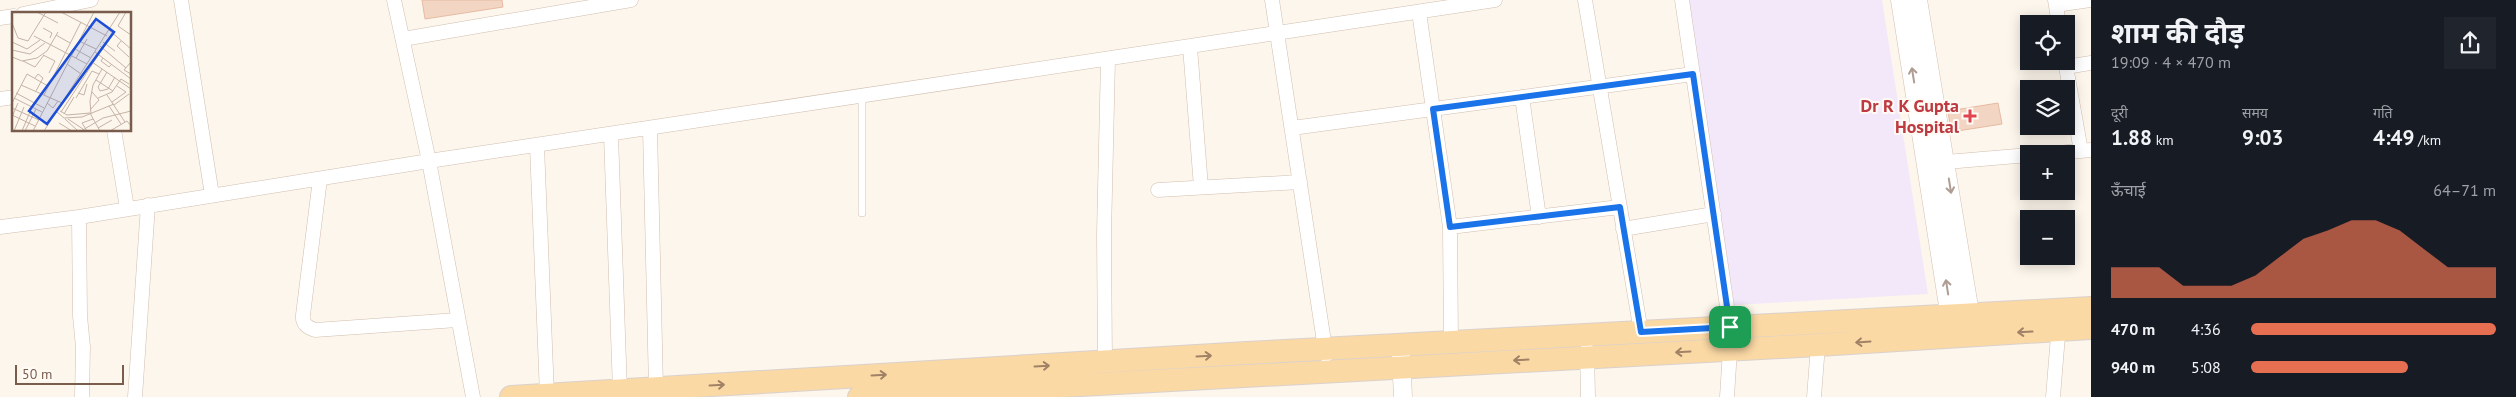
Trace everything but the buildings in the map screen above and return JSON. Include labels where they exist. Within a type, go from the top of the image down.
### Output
[{"type":"main road","points":[[1901,0],[1962,325]]},
{"type":"main road","points":[[1917,0],[1946,162],[1962,325]]},
{"type":"main road","points":[[2059,320],[2091,308]]},
{"type":"main road","points":[[511,397],[656,388],[679,392],[1105,362],[1325,349],[1401,356],[1587,346],[1641,332],[1730,327],[1962,325],[2059,320],[2091,328]]},
{"type":"main road","points":[[859,397],[1329,371],[1401,356],[1451,342],[1730,350],[1818,345],[1962,325]]},
{"type":"street","points":[[33,12],[91,0]]},
{"type":"street","points":[[181,0],[212,195]]},
{"type":"street","points":[[394,0],[429,161],[457,320],[473,397]]},
{"type":"street","points":[[403,39],[579,4],[631,0]]},
{"type":"street","points":[[1272,0],[1329,371]]},
{"type":"street","points":[[0,227],[79,217],[429,161],[1495,0]]},
{"type":"street","points":[[1585,0],[1641,332]]},
{"type":"street","points":[[1682,0],[1730,327]]},
{"type":"street","points":[[2056,3],[2091,0]]},
{"type":"street","points":[[1419,12],[1450,227],[1451,342]]},
{"type":"street","points":[[1190,47],[1201,187]]},
{"type":"street","points":[[1105,362],[1104,234],[1108,59]]},
{"type":"street","points":[[2075,64],[2091,63]]},
{"type":"street","points":[[2066,70],[2086,150]]},
{"type":"street","points":[[1292,128],[1693,74]]},
{"type":"street","points":[[1522,97],[1539,216]]},
{"type":"street","points":[[650,129],[656,388]]},
{"type":"street","points":[[114,131],[127,208]]},
{"type":"street","points":[[611,135],[620,391]]},
{"type":"street","points":[[537,146],[546,395]]},
{"type":"street","points":[[1946,162],[2020,156]]},
{"type":"street","points":[[320,179],[303,315],[303,321],[308,328],[315,330],[457,320]]},
{"type":"street","points":[[1158,190],[1300,182]]},
{"type":"street","points":[[135,397],[148,205]]},
{"type":"street","points":[[1450,227],[1620,207]]},
{"type":"street","points":[[1623,229],[1714,214]]},
{"type":"street","points":[[79,217],[80,316],[83,347],[82,397]]},
{"type":"street","points":[[2052,397],[2059,320]]},
{"type":"street","points":[[1814,397],[1818,345]]},
{"type":"street","points":[[1587,346],[1588,397]]},
{"type":"street","points":[[1727,397],[1730,350]]},
{"type":"street","points":[[1401,356],[1403,397]]},
{"type":"lane","points":[[862,96],[862,213]]},
{"type":"shaded area","points":[[1687,0],[1882,0],[1928,294],[1734,305]]},
{"type":"place","name":"Dr R K Gupta Hospital","points":[[1970,116]]},
{"type":"route","points":[[1693,74],[1730,327],[1641,332],[1620,207],[1450,227],[1433,109],[1693,74]]}]
